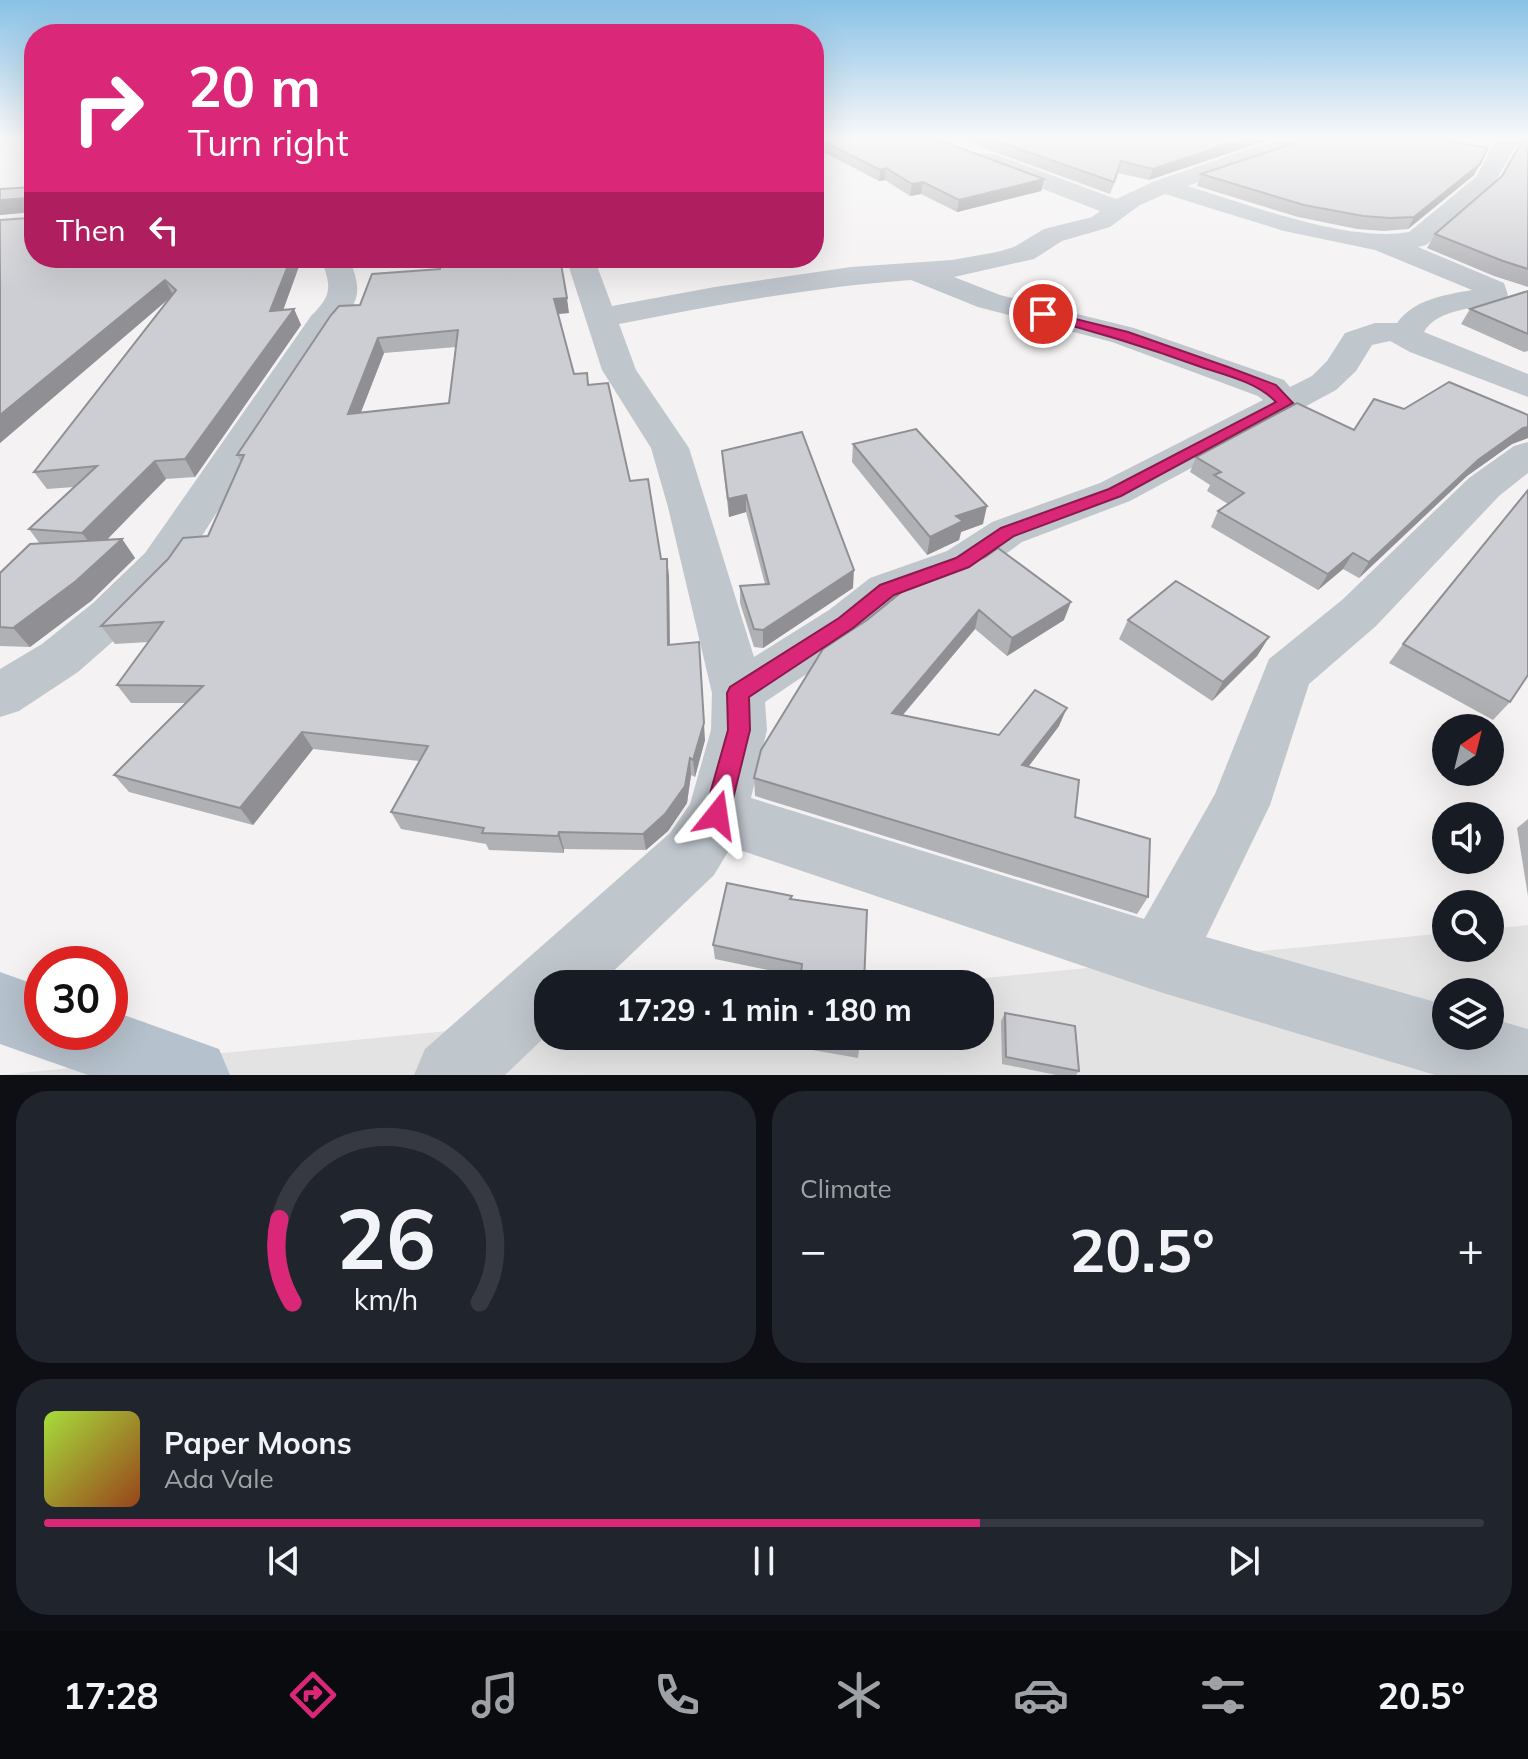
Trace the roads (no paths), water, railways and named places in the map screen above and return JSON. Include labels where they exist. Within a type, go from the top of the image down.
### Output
[{"type":"main road","points":[[0,1008],[24,1017]]},
{"type":"main road","points":[[121,1050],[193,1075]]},
{"type":"street","points":[[1066,189],[1119,209]]},
{"type":"street","points":[[600,318],[760,289],[851,276],[952,269],[1012,257],[1053,235],[1101,222],[1157,189]]},
{"type":"street","points":[[1174,189],[1354,241],[1385,244],[1405,244],[1417,239],[1475,189]]},
{"type":"street","points":[[1385,244],[1435,262],[1493,289],[1493,295],[1446,305],[1426,313],[1410,327],[1408,333]]},
{"type":"street","points":[[0,696],[60,658],[110,616],[161,564],[322,323],[344,301],[347,290],[339,268]]},
{"type":"street","points":[[565,970],[692,854],[717,815],[739,730],[738,693],[689,507],[670,448],[619,370],[583,268]]},
{"type":"street","points":[[914,271],[941,285],[989,301],[1123,335],[1210,365],[1271,388],[1285,403]]},
{"type":"street","points":[[738,693],[846,623],[887,590],[963,562],[1007,532],[1115,492],[1324,383],[1342,367],[1362,336],[1395,331],[1408,333],[1422,345],[1528,386]]},
{"type":"street","points":[[1160,958],[1240,805],[1287,673],[1359,613],[1484,487],[1528,454]]},
{"type":"street","points":[[717,815],[1160,958],[1528,1066]]},
{"type":"street","points":[[451,1075],[534,999]]}]
